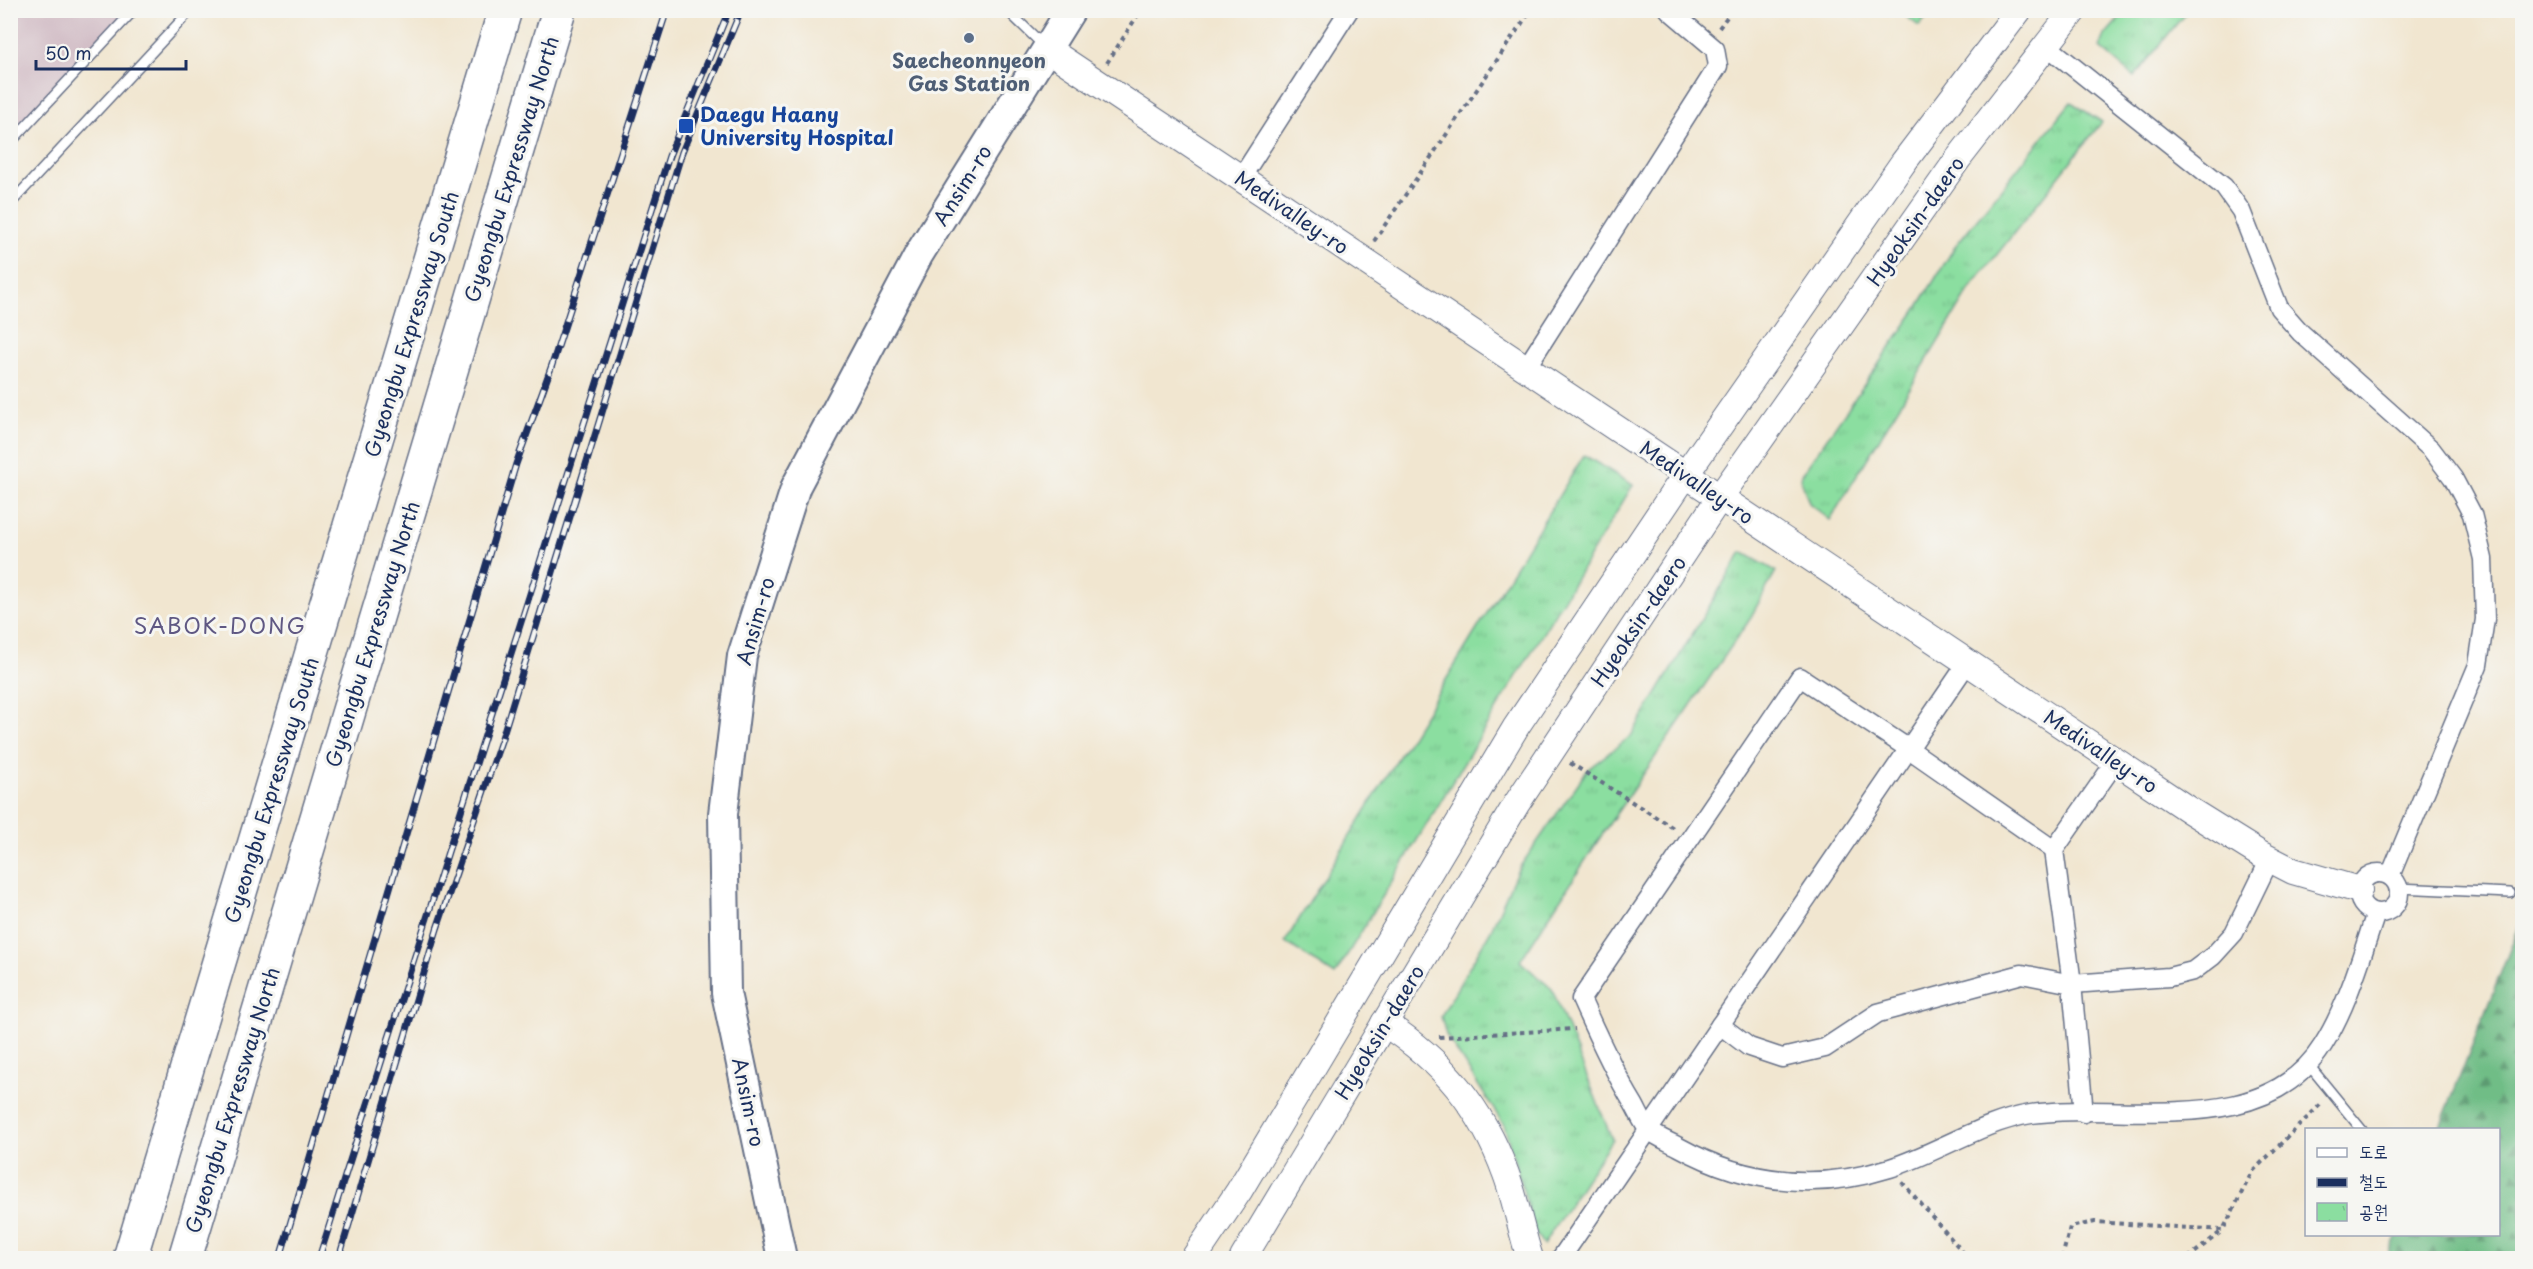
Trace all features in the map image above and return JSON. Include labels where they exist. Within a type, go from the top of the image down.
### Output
[{"type":"highway","name":"Gyeongbu Expressway South","points":[[130,1258],[505,10]]},
{"type":"highway","name":"Gyeongbu Expressway North","points":[[184,1258],[560,10]]},
{"type":"main road","name":"Ansim-ro","points":[[782,1258],[726,993],[723,814],[742,656],[796,486],[919,254],[1071,10]]},
{"type":"main road","name":"Hyeoksin-daero","points":[[1243,1258],[1516,803],[1720,497],[1958,159],[2074,10]]},
{"type":"main road","points":[[1194,1258],[1239,1191],[1516,727],[1686,474],[2010,14]]},
{"type":"main road","name":"Medivalley-ro","points":[[1047,49],[1968,662],[2270,859],[2293,871],[2359,890]]},
{"type":"main road","points":[[1384,1023],[1409,1039],[1462,1090],[1490,1135],[1507,1176],[1530,1258]]},
{"type":"main road","points":[[765,1177],[799,1258]]},
{"type":"street","points":[[1241,178],[1349,10]]},
{"type":"street","points":[[1526,368],[1718,66],[1715,50],[1669,10]]},
{"type":"street","points":[[2047,46],[2224,187],[2241,211],[2279,308],[2301,333],[2431,449],[2453,478],[2472,514],[2482,559],[2485,619],[2478,665],[2394,882]]},
{"type":"street","points":[[1561,1258],[1968,662]]},
{"type":"street","points":[[2054,850],[1910,749],[1800,677],[1581,999],[1608,1061],[1649,1130],[1729,1170],[1779,1181],[1821,1183],[1889,1168],[1997,1123],[2032,1114],[2218,1108],[2256,1100],[2296,1077],[2323,1046],[2342,1009],[2376,913]]},
{"type":"street","points":[[2084,1113],[2072,984],[2054,850],[2116,760]]},
{"type":"street","points":[[1720,1025],[1749,1047],[1782,1059],[1825,1048],[1878,1013],[2022,975],[2072,984],[2169,977],[2193,971],[2213,956],[2234,933],[2270,859]]},
{"type":"street","points":[[2384,873],[2394,882],[2399,894],[2394,907],[2383,913],[2376,913],[2365,908],[2361,903],[2359,890],[2370,875],[2384,873]]},
{"type":"lane","points":[[10,143],[134,10]]},
{"type":"lane","points":[[10,204],[191,10]]},
{"type":"lane","points":[[1007,10],[1047,49]]},
{"type":"lane","points":[[2394,882],[2511,893]]},
{"type":"lane","points":[[2308,1064],[2360,1128]]},
{"type":"path","points":[[1095,81],[1140,10]]},
{"type":"path","points":[[1362,259],[1531,10]]},
{"type":"path","points":[[1551,751],[1691,839]]},
{"type":"path","points":[[1409,1039],[1594,1028]]},
{"type":"path","points":[[2188,1258],[2223,1230],[2252,1172],[2332,1093]]},
{"type":"path","points":[[1889,1168],[1968,1258]]},
{"type":"path","points":[[2062,1258],[2070,1227],[2095,1222],[2223,1230]]},
{"type":"shaded area","points":[[10,11],[127,11],[11,135]]},
{"type":"green space","points":[[1899,11],[1932,11],[1919,26]]},
{"type":"green space","points":[[2126,11],[2187,11],[2134,77],[2100,48],[2105,35]]},
{"type":"green space","points":[[2071,102],[2102,122],[1972,286],[1830,520],[1809,503],[1800,477],[1914,313],[1956,245]]},
{"type":"green space","points":[[1584,455],[1633,485],[1335,975],[1285,942]]},
{"type":"green space","points":[[1742,552],[1776,571],[1748,622],[1605,830],[1520,961],[1552,989],[1612,1139],[1543,1245],[1535,1231],[1504,1125],[1446,1035],[1441,1016],[1491,930],[1517,871],[1588,769],[1631,736]]},
{"type":"green space","points":[[2522,919],[2522,1258],[2387,1258],[2397,1236],[2500,1236],[2500,1128],[2439,1128]]},
{"type":"railway","points":[[280,1258],[516,464],[552,365],[667,10]]},
{"type":"railway","points":[[319,1258],[669,156],[729,10]]},
{"type":"railway","points":[[339,1258],[437,929],[502,738],[682,152],[741,10]]},
{"type":"place","name":"Saecheonnyeon Gas Station","points":[[969,38]]},
{"type":"place","name":"Daegu Haany University Hospital","points":[[686,126]]},
{"type":"district","name":"SABOK-DONG","points":[[220,624]]}]
